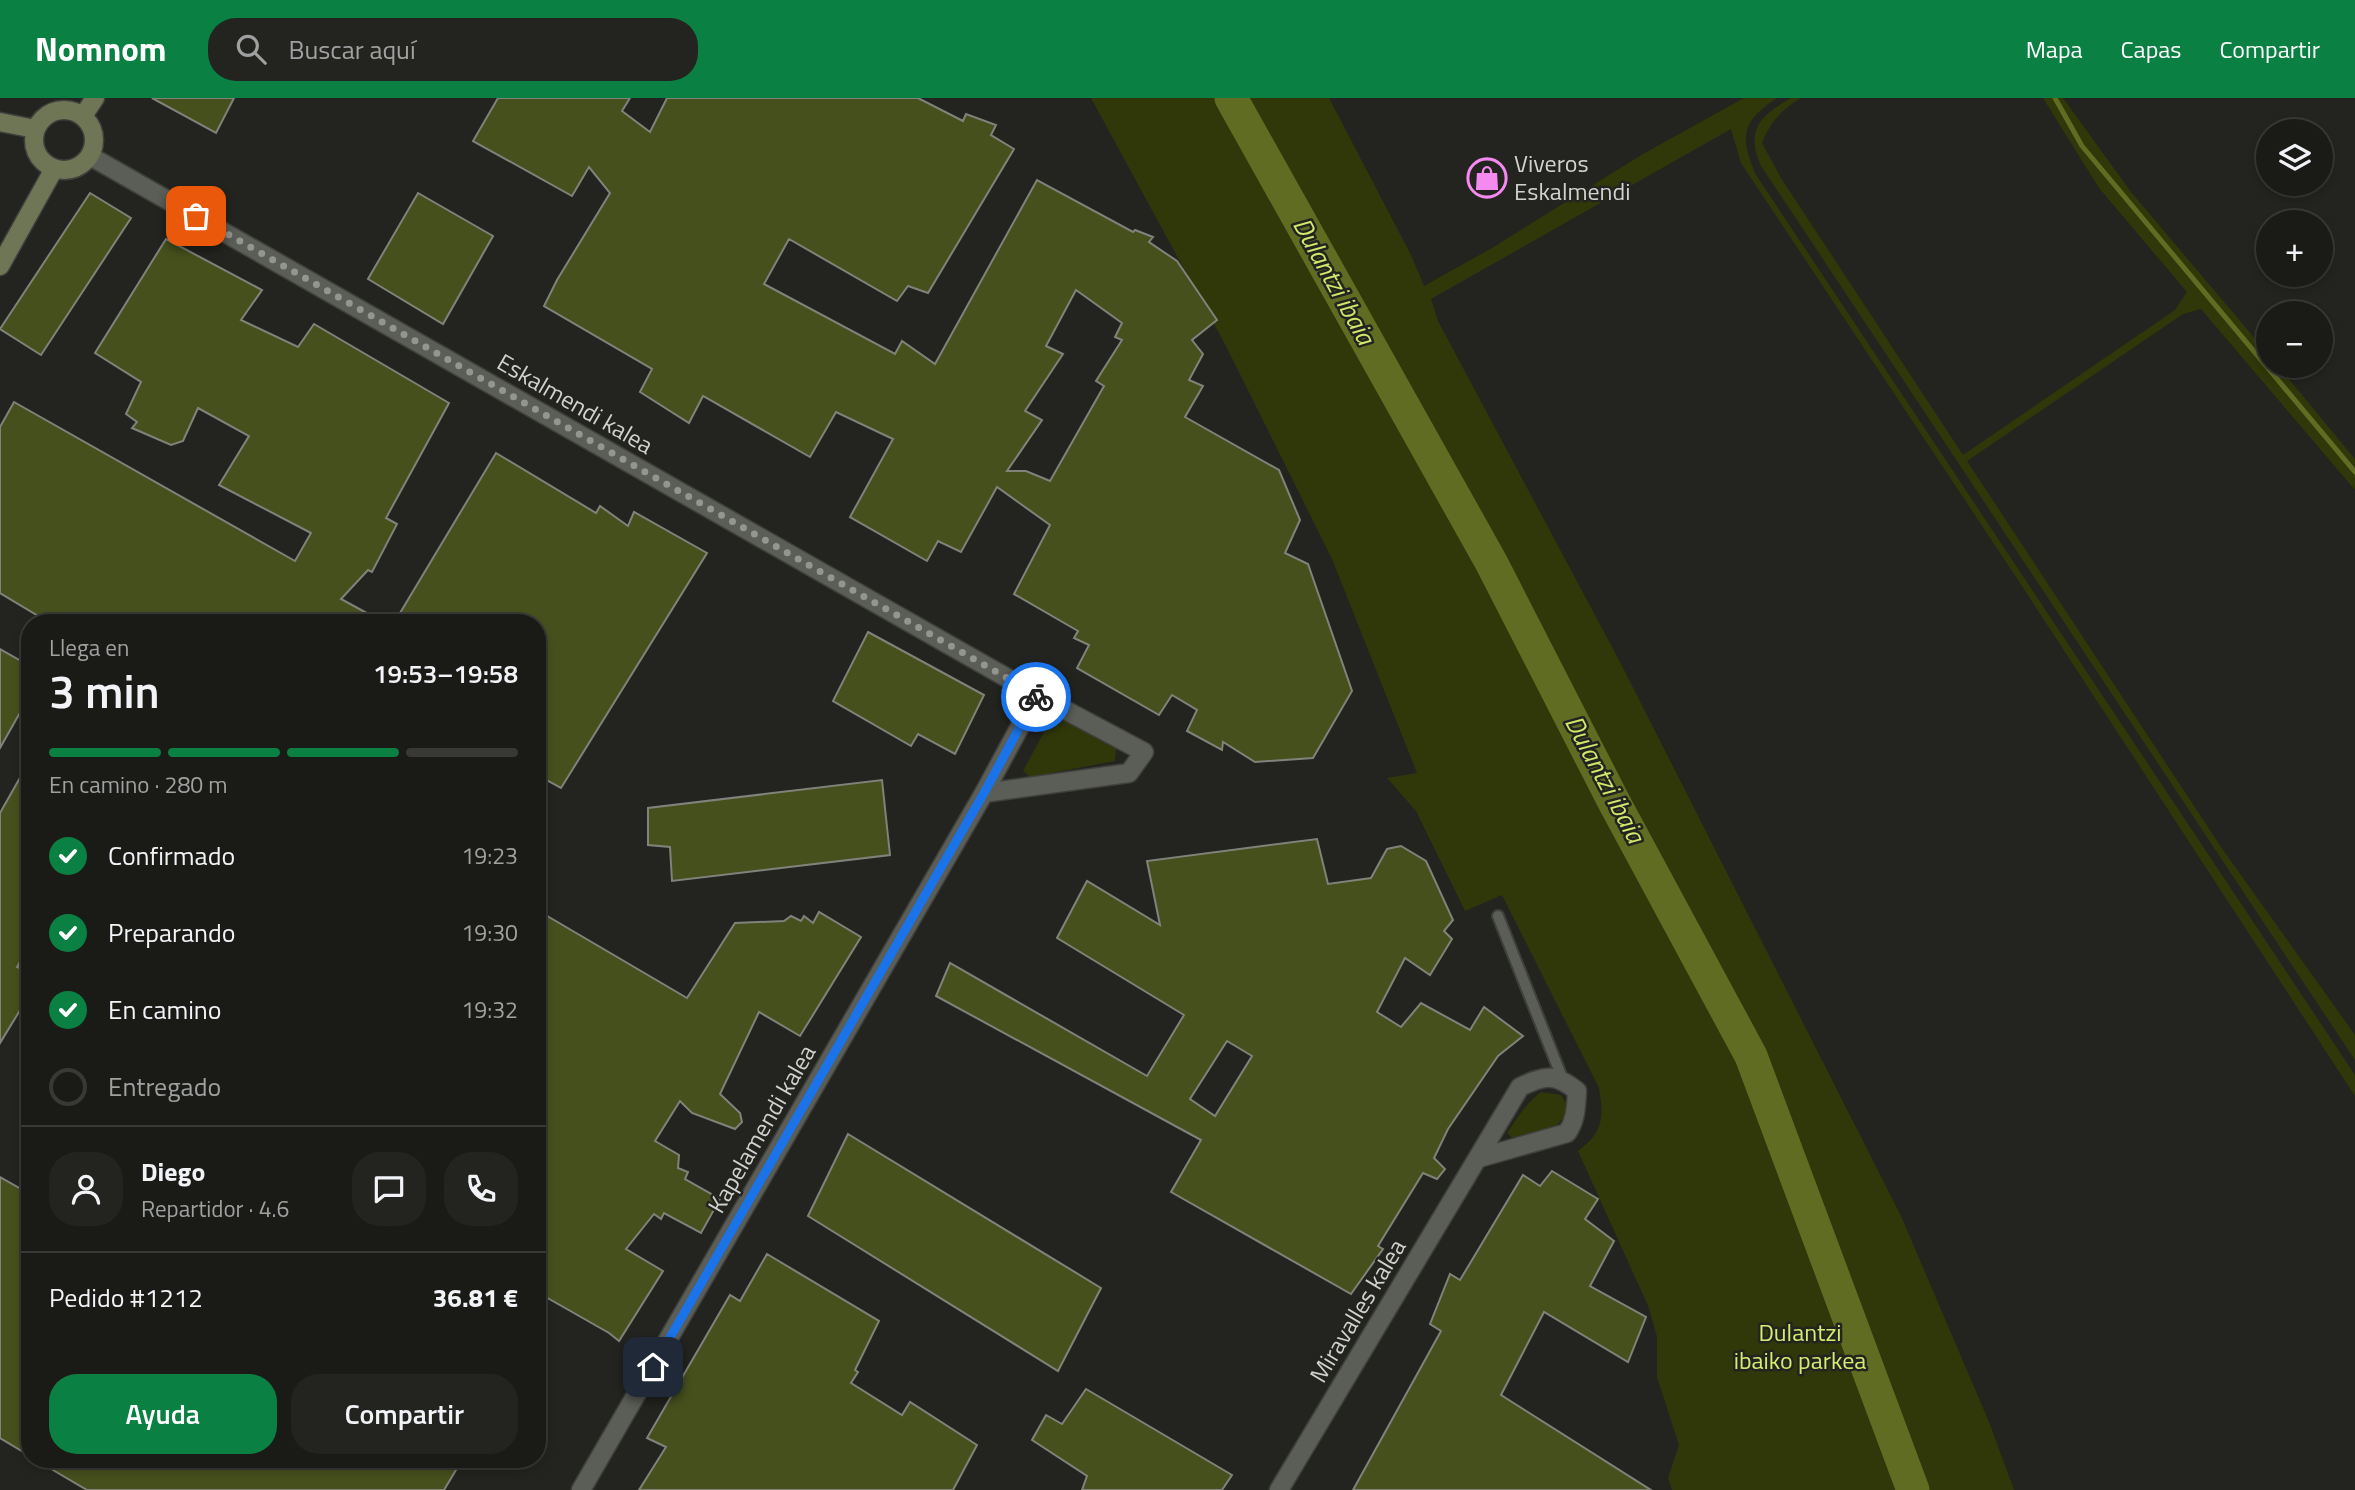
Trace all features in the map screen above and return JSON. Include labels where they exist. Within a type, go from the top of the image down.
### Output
[{"type":"street","points":[[83,116],[96,98]]},
{"type":"street","points":[[56,110],[75,111],[83,116],[94,135],[94,146],[89,156],[74,169],[54,169],[40,160],[34,145],[35,129],[40,121],[56,110]]},
{"type":"street","points":[[0,122],[35,129]]},
{"type":"street","name":"Eskalmendi kalea","points":[[89,156],[1037,695]]},
{"type":"street","points":[[0,267],[54,169]]},
{"type":"street","points":[[984,793],[1129,773],[1144,752],[1037,695]]},
{"type":"street","name":"Kapelamendi kalea","points":[[581,1490],[984,793],[1037,695]]},
{"type":"street","name":"Miravalles kalea","points":[[1279,1490],[1520,1087],[1540,1078],[1563,1080]]},
{"type":"street","points":[[1479,1158],[1567,1133],[1576,1114],[1577,1091],[1563,1080]]},
{"type":"lane","points":[[1498,916],[1563,1080]]},
{"type":"green space","name":"Dulantzi ibaiko parkea","points":[[1091,98],[1329,98],[1411,255],[1424,286],[1492,248],[1643,154],[1744,98],[1777,98],[1757,114],[1747,130],[1747,150],[1756,175],[2355,1075],[2355,1096],[2018,580],[1741,163],[1731,129],[1431,299],[1438,321],[1620,662],[1901,1216],[1989,1422],[2014,1490],[1672,1490],[1668,1478],[1679,1445],[1657,1377],[1657,1337],[1649,1308],[1578,1151],[1593,1138],[1600,1124],[1599,1088],[1502,895],[1465,911],[1416,811],[1387,778],[1417,773],[1332,559],[1227,348]]},
{"type":"green space","points":[[1791,98],[1801,98],[1777,117],[1762,143],[1781,178],[1963,455],[2175,310],[2187,292],[2099,188],[2043,98],[2063,98],[2131,192],[2256,340],[2256,374],[2201,309],[2183,314],[1967,461],[2223,850],[2355,1035],[2355,1060],[1761,166],[1756,153],[1755,133],[1758,125],[1771,111]]},
{"type":"green space","points":[[2260,378],[2288,378],[2355,459],[2355,490]]},
{"type":"green space","points":[[1061,718],[1116,749],[1115,761],[1030,777],[1023,771],[1051,719]]},
{"type":"green space","points":[[1541,1092],[1561,1095],[1567,1105],[1560,1122],[1539,1133],[1512,1138],[1507,1133],[1526,1106]]},
{"type":"building","points":[[152,98],[234,98],[216,133]]},
{"type":"building","points":[[498,98],[630,98],[622,111],[650,132],[667,98],[918,98],[963,121],[966,114],[996,125],[991,135],[1014,149],[928,293],[908,286],[897,301],[789,239],[764,284],[895,354],[902,341],[935,364],[1037,180],[1133,232],[1135,230],[1153,237],[1149,242],[1177,261],[1217,320],[1192,340],[1203,354],[1189,380],[1203,386],[1185,417],[1279,470],[1300,520],[1285,553],[1308,564],[1352,691],[1313,758],[1255,762],[1223,742],[1222,750],[1187,731],[1197,710],[1172,695],[1159,715],[1077,668],[1089,645],[1074,638],[1078,631],[1014,594],[1050,525],[997,487],[961,552],[938,541],[927,561],[850,517],[893,439],[836,412],[810,457],[703,396],[689,423],[640,392],[652,369],[544,306],[610,193],[589,167],[572,196],[473,141]],"holes":[[[1076,290],[1122,323],[1115,337],[1122,340],[1096,381],[1104,386],[1050,481],[1026,471],[1007,471],[1042,420],[1025,411],[1063,354],[1046,346]]]},
{"type":"building","points":[[90,193],[131,218],[41,355],[0,329]]},
{"type":"building","points":[[418,193],[493,236],[443,324],[368,279]]},
{"type":"building","points":[[166,239],[262,290],[241,320],[298,347],[314,324],[449,403],[386,518],[397,524],[372,572],[368,570],[341,599],[368,614],[35,614],[0,593],[0,427],[14,402],[295,561],[311,533],[219,485],[249,436],[198,408],[183,441],[171,445],[132,428],[137,422],[126,414],[141,382],[95,353]]},
{"type":"building","points":[[496,453],[596,513],[600,506],[628,526],[634,512],[707,553],[561,788],[546,780],[546,614],[399,614]]},
{"type":"building","points":[[868,632],[984,695],[955,754],[918,734],[911,746],[833,701]]},
{"type":"building","points":[[0,649],[21,661],[21,711],[0,748]]},
{"type":"building","points":[[21,776],[21,961],[17,967],[21,969],[21,1009],[0,1043],[0,813]]},
{"type":"building","points":[[882,780],[890,855],[672,881],[670,847],[648,845],[648,808]]},
{"type":"building","points":[[1317,839],[1328,884],[1371,878],[1387,849],[1401,846],[1426,861],[1453,920],[1444,931],[1452,939],[1430,975],[1405,958],[1377,1012],[1401,1027],[1421,1003],[1470,1030],[1484,1007],[1523,1036],[1498,1056],[1448,1129],[1434,1158],[1445,1169],[1437,1179],[1423,1173],[1378,1246],[1383,1249],[1351,1294],[1171,1192],[1201,1140],[936,996],[950,963],[1147,1076],[1184,1015],[1057,938],[1087,881],[1160,925],[1147,861]],"holes":[[[1227,1041],[1252,1056],[1215,1116],[1190,1099]]]},
{"type":"building","points":[[819,912],[861,937],[800,1036],[759,1012],[720,1094],[740,1113],[742,1122],[735,1129],[692,1113],[680,1101],[655,1141],[679,1155],[678,1168],[688,1172],[685,1179],[720,1199],[701,1233],[664,1213],[661,1219],[654,1214],[626,1249],[663,1271],[619,1341],[546,1297],[546,915],[687,998],[735,923],[784,921],[791,916],[801,921],[804,916],[813,923]]},
{"type":"building","points":[[848,1134],[1101,1288],[1058,1371],[808,1216]]},
{"type":"building","points":[[1552,1171],[1598,1199],[1585,1219],[1614,1241],[1590,1286],[1646,1317],[1628,1362],[1544,1312],[1501,1395],[1651,1490],[1353,1490],[1441,1331],[1430,1324],[1450,1274],[1460,1280],[1523,1175],[1540,1186]]},
{"type":"building","points":[[0,1177],[21,1189],[21,1451],[0,1438]]},
{"type":"building","points":[[767,1254],[879,1321],[851,1383],[902,1415],[910,1402],[977,1445],[953,1490],[639,1490],[666,1447],[647,1438],[730,1295],[740,1301]]},
{"type":"building","points":[[1086,1389],[1232,1475],[1222,1490],[1082,1490],[1087,1476],[1032,1440],[1046,1415],[1062,1424]]},
{"type":"building","points":[[50,1468],[457,1468],[444,1490],[87,1490]]},
{"type":"waterway","name":"Dulantzi ibaia","points":[[1231,98],[1491,562],[1614,802],[1751,1056],[1913,1490]]},
{"type":"waterway","points":[[2055,98],[2082,146],[2355,472]]},
{"type":"way so far","points":[[196,216],[1037,695],[1036,697]]},
{"type":"place","name":"Viveros Eskalmendi","points":[[1487,178]]},
{"type":"route","points":[[653,1367],[984,793],[1036,697]]}]
